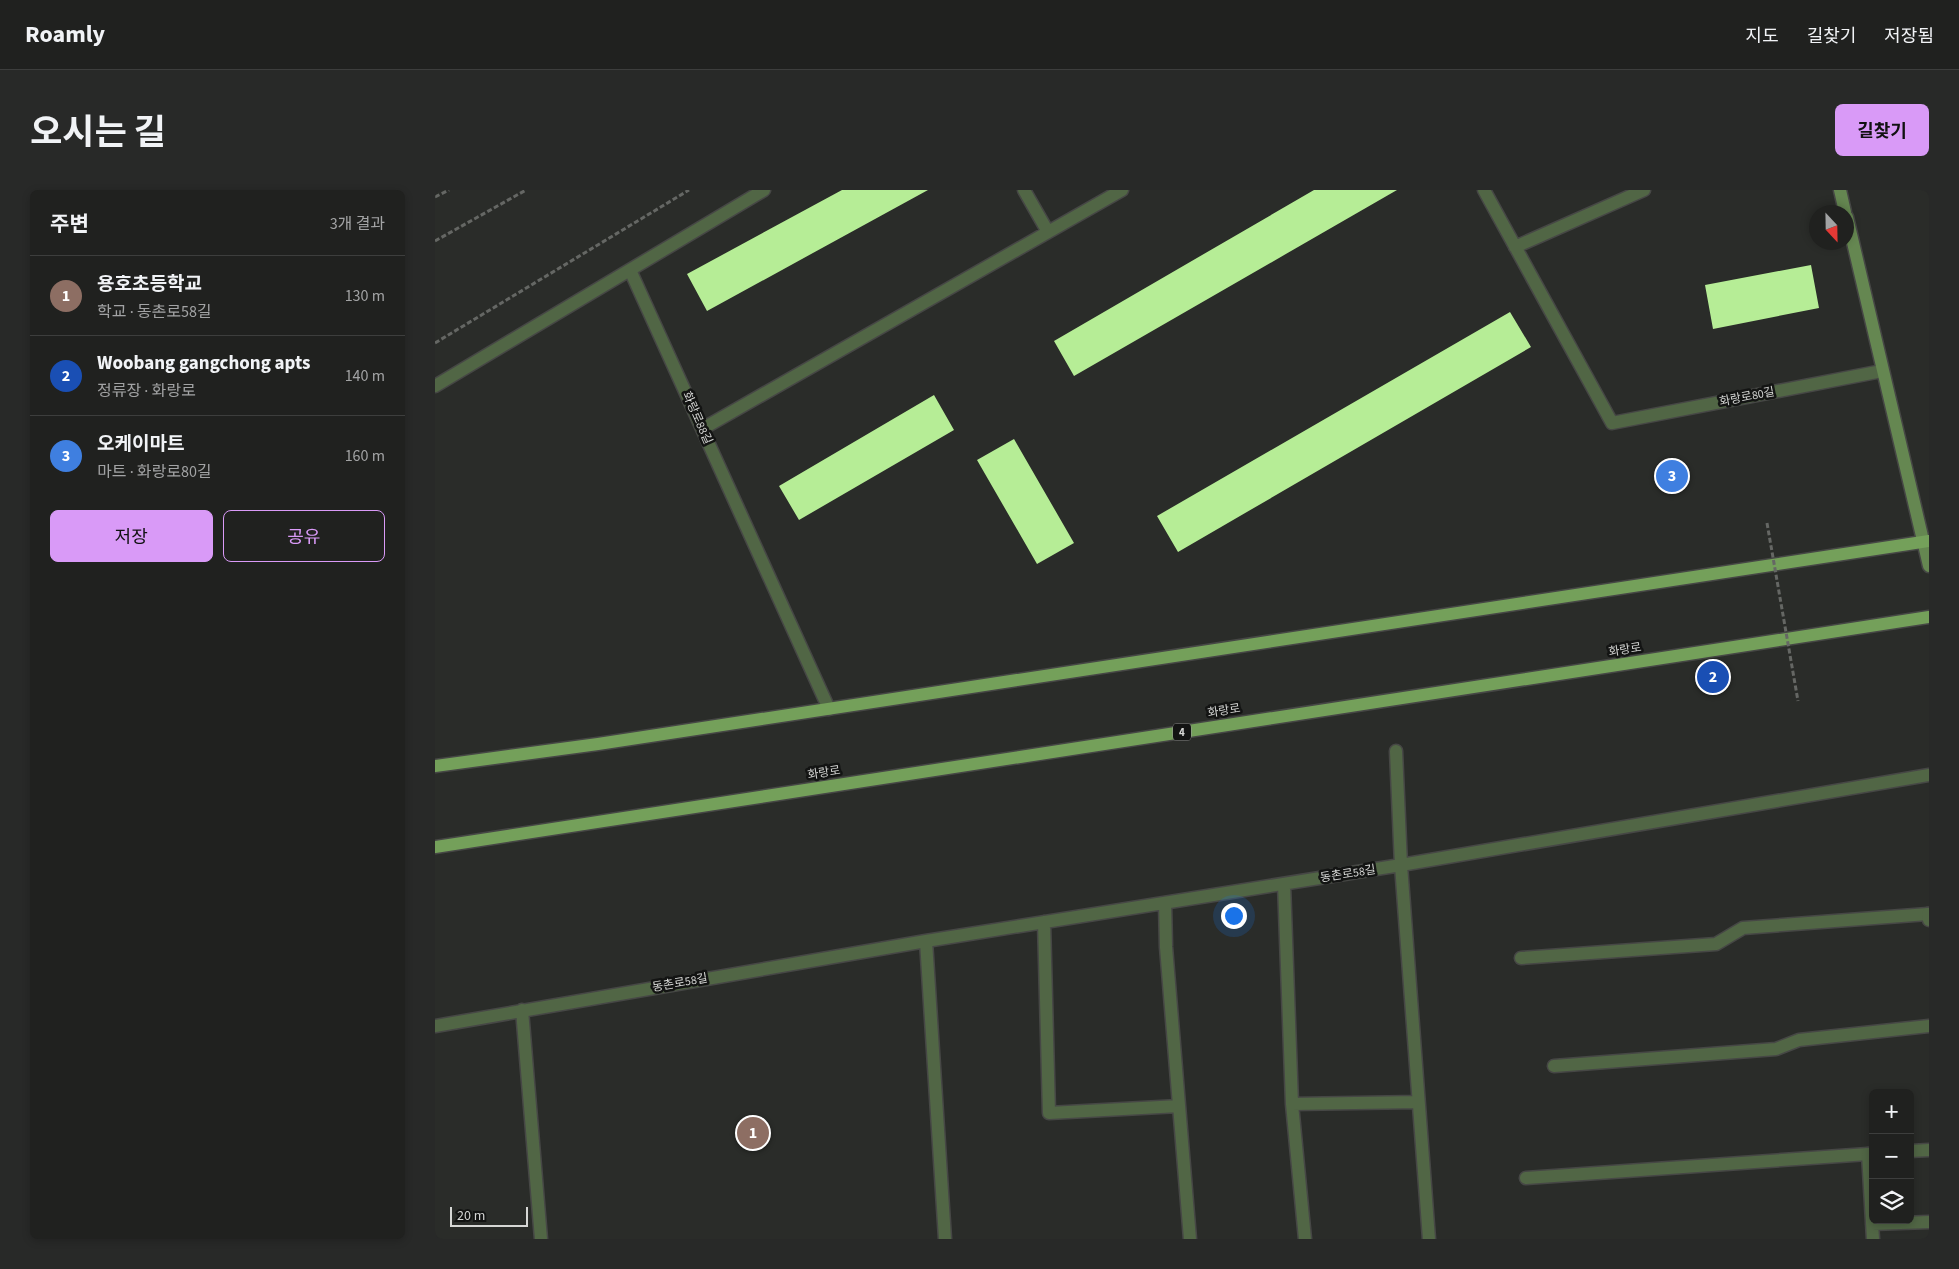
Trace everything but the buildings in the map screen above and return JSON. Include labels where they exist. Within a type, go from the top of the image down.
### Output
[{"type":"main road","points":[[435,766],[607,742],[1927,541]]},
{"type":"main road","name":"화랑로","points":[[435,847],[1929,617]]},
{"type":"street","points":[[435,386],[764,190]]},
{"type":"street","points":[[1024,190],[1048,232]]},
{"type":"street","points":[[702,429],[1122,190]]},
{"type":"street","points":[[1484,190],[1515,247],[1644,190]]},
{"type":"street","points":[[1840,190],[1843,205]]},
{"type":"street","name":"화랑로80길","points":[[1515,247],[1612,423],[1881,372]]},
{"type":"street","points":[[1854,250],[1881,372],[1927,541],[1929,566]]},
{"type":"street","name":"화랑로88길","points":[[630,270],[829,708]]},
{"type":"street","points":[[1396,751],[1401,865],[1429,1239]]},
{"type":"street","name":"동촌로58길","points":[[435,1026],[925,941],[1401,865],[1929,775]]},
{"type":"street","points":[[1284,884],[1293,1104],[1305,1239]]},
{"type":"street","points":[[1165,903],[1166,947],[1190,1239]]},
{"type":"street","points":[[1521,958],[1716,944],[1743,928],[1928,914],[1929,920]]},
{"type":"street","points":[[1044,922],[1049,1113],[1179,1106]]},
{"type":"street","points":[[925,941],[945,1239]]},
{"type":"street","points":[[522,1010],[541,1239]]},
{"type":"street","points":[[1554,1066],[1776,1049],[1799,1040],[1929,1026]]},
{"type":"street","points":[[1293,1104],[1418,1102]]},
{"type":"street","points":[[1914,1151],[1929,1150]]},
{"type":"street","points":[[1526,1178],[1869,1154]]},
{"type":"street","points":[[1914,1223],[1929,1222]]},
{"type":"street","points":[[1872,1224],[1873,1239]]},
{"type":"path","points":[[435,197],[449,190]]},
{"type":"path","points":[[435,241],[526,190]]},
{"type":"path","points":[[435,342],[689,190]]},
{"type":"path","points":[[1767,523],[1798,701]]},
{"type":"place","name":"오케이마트","points":[[1672,476]]},
{"type":"place","name":"Woobang gangchong apts","points":[[1713,677]]},
{"type":"place","name":"용호초등학교","points":[[753,1133]]}]
